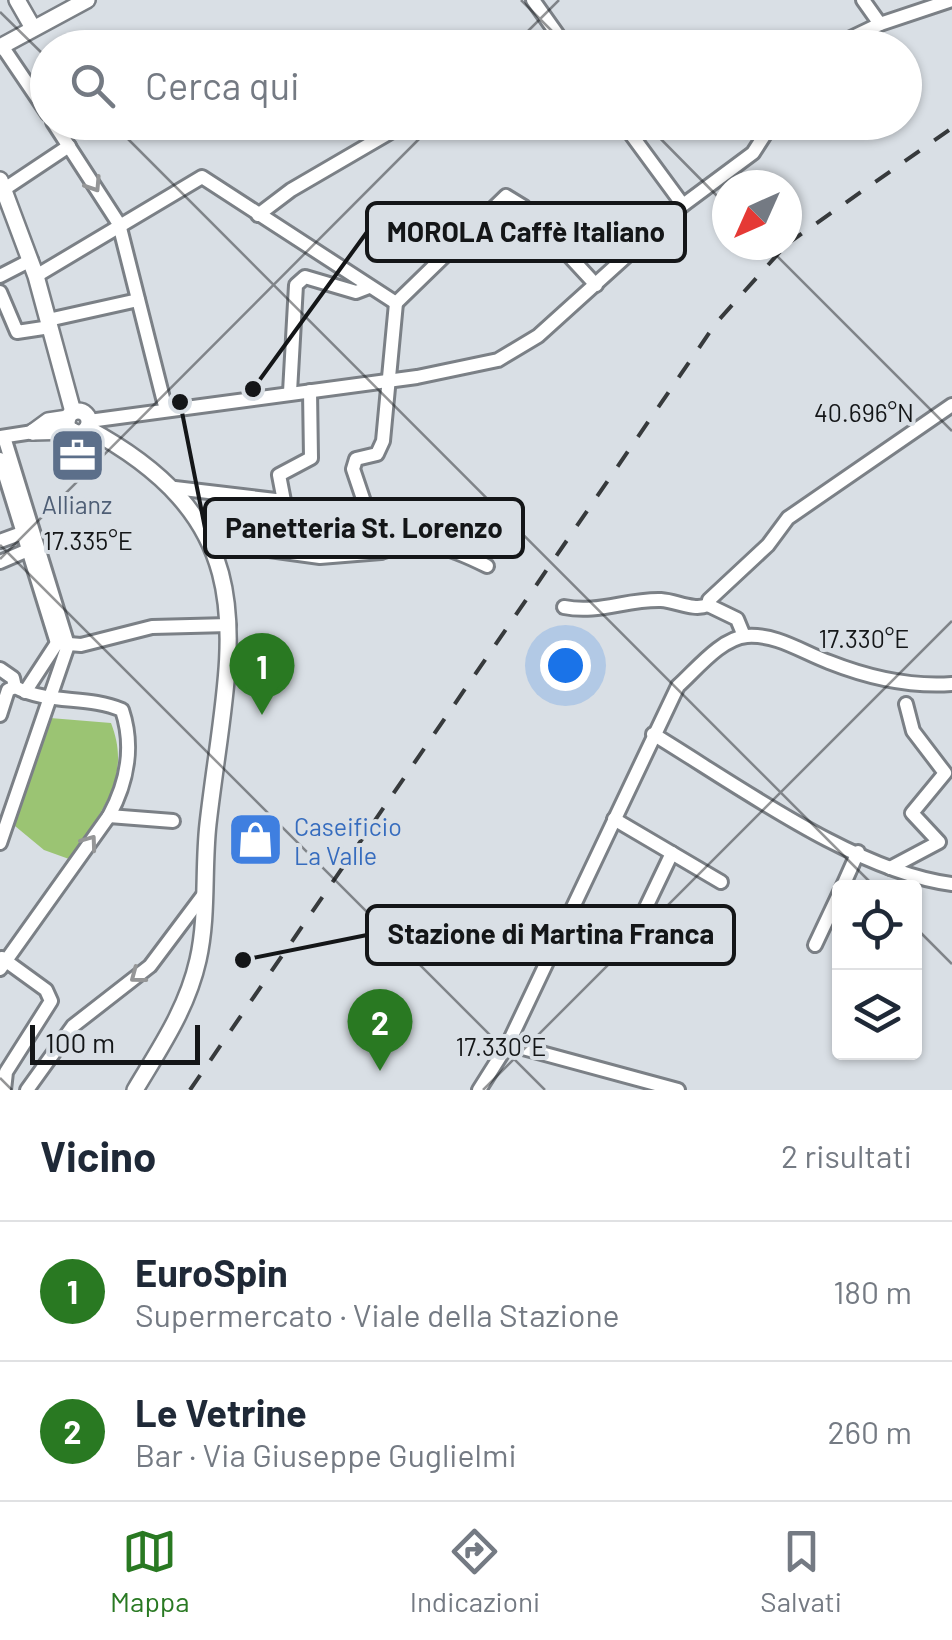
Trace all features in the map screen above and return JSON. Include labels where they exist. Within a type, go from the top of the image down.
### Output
[{"type":"main road","points":[[17,0],[33,28]]},
{"type":"main road","points":[[1,46],[87,0]]},
{"type":"main road","points":[[2,187],[34,268],[78,422]]},
{"type":"main road","points":[[33,432],[78,422],[133,454],[175,488],[210,542],[230,625],[228,678],[208,824],[198,959],[188,994],[135,1090]]},
{"type":"street","points":[[533,0],[554,30]]},
{"type":"street","points":[[864,0],[880,24]]},
{"type":"street","points":[[868,30],[952,0]]},
{"type":"street","points":[[1,46],[30,88]]},
{"type":"street","points":[[64,140],[119,224],[166,410]]},
{"type":"street","points":[[258,215],[290,190],[377,140]]},
{"type":"street","points":[[635,140],[682,205]]},
{"type":"street","points":[[78,422],[417,377],[498,360],[538,336],[682,205],[753,153],[761,140]]},
{"type":"street","points":[[2,187],[68,146]]},
{"type":"street","points":[[0,276],[34,268],[202,177],[396,303]]},
{"type":"street","points":[[381,552],[354,469],[356,458],[377,454],[383,441],[396,303],[506,196],[524,208],[596,285]]},
{"type":"street","points":[[290,392],[296,285],[305,277],[356,292],[369,287]]},
{"type":"street","points":[[0,292],[16,332],[138,300]]},
{"type":"street","points":[[292,551],[279,500],[279,475],[311,458],[310,391]]},
{"type":"street","points":[[564,607],[601,610],[620,602],[664,600],[700,608],[708,605],[788,518],[901,444],[952,405]]},
{"type":"street","points":[[0,843],[3,823],[50,700],[62,644],[2,437],[33,432]]},
{"type":"street","points":[[0,459],[62,644]]},
{"type":"street","points":[[175,488],[279,500]]},
{"type":"street","points":[[0,542],[22,533]]},
{"type":"street","points":[[210,542],[320,556],[381,552],[429,542],[486,566]]},
{"type":"street","points":[[0,562],[28,550]]},
{"type":"street","points":[[708,605],[737,619],[744,636]]},
{"type":"street","points":[[12,688],[62,644],[152,627],[230,625]]},
{"type":"street","points":[[479,1090],[508,1044],[678,686],[715,652],[744,636],[782,640],[835,664],[883,678],[952,684]]},
{"type":"street","points":[[0,669],[13,678],[0,716]]},
{"type":"street","points":[[4,1090],[6,1072],[52,1001],[46,990],[2,962],[109,816],[123,790],[127,726],[122,710],[104,702],[50,700],[12,688]]},
{"type":"street","points":[[890,868],[939,842],[912,813],[945,773],[913,731],[906,704]]},
{"type":"street","points":[[653,734],[858,852],[890,868],[952,884]]},
{"type":"street","points":[[109,816],[173,821]]},
{"type":"street","points":[[614,819],[721,882]]},
{"type":"street","points":[[845,880],[858,852]]},
{"type":"street","points":[[639,922],[672,853]]},
{"type":"street","points":[[27,1090],[72,1026],[150,966],[204,894]]},
{"type":"street","points":[[816,945],[832,910]]},
{"type":"street","points":[[508,1044],[641,1086],[678,1090]]},
{"type":"green space","points":[[50,718],[111,723],[117,743],[118,762],[110,796],[69,859],[44,850],[15,826],[40,728]]},
{"type":"railway","points":[[802,233],[952,128]]},
{"type":"railway","points":[[190,1090],[716,323],[773,260]]},
{"type":"place","name":"MOROLA Caffè Italiano","points":[[253,389]]},
{"type":"place","name":"Panetteria St. Lorenzo","points":[[180,402]]},
{"type":"place","name":"Allianz","points":[[77,455]]},
{"type":"place","name":"EuroSpin","points":[[262,715]]},
{"type":"place","name":"Caseificio La Valle","points":[[255,840]]},
{"type":"place","name":"Stazione di Martina Franca","points":[[243,960]]},
{"type":"place","name":"Le Vetrine","points":[[380,1071]]}]
